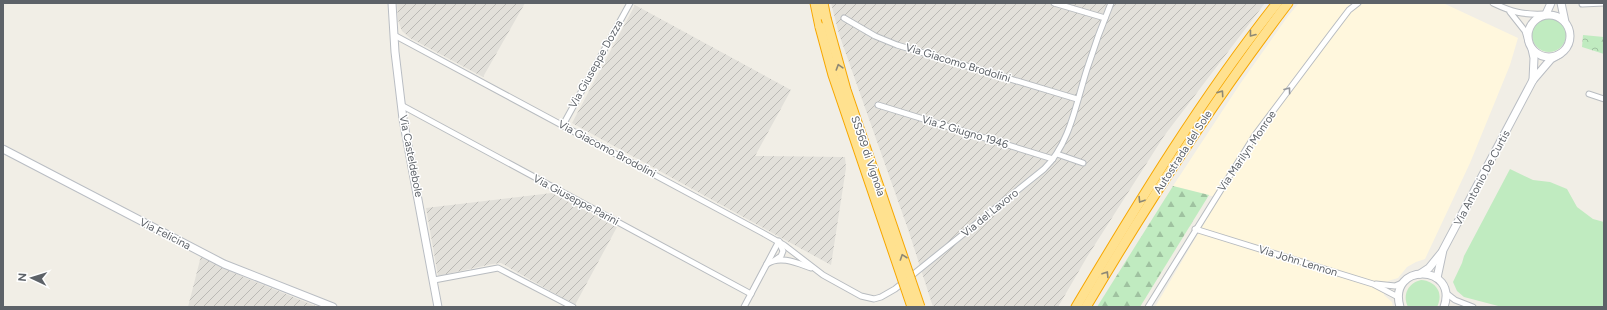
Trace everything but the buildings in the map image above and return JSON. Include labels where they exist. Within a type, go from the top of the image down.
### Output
[{"type":"highway","name":"SS569 di Vignola","points":[[815,3],[833,75],[912,307]]},
{"type":"highway","name":"SS569 di Vignola","points":[[822,3],[846,90],[920,307]]},
{"type":"highway","name":"Autostrada del Sole","points":[[1076,307],[1174,146],[1246,42],[1276,3]]},
{"type":"highway","name":"Autostrada del Sole","points":[[1086,307],[1209,110],[1288,3]]},
{"type":"street","name":"Via Casteldebole","points":[[392,3],[401,105],[438,307]]},
{"type":"street","name":"Via Giuseppe Dozza","points":[[563,125],[630,3]]},
{"type":"street","points":[[1054,3],[1105,18]]},
{"type":"street","name":"Via del Lavoro","points":[[816,269],[832,281],[861,296],[874,299],[889,293],[920,270],[1044,169],[1057,154],[1065,139],[1095,42],[1111,3]]},
{"type":"street","name":"Via Marilyn Monroe","points":[[1148,307],[1254,135],[1349,10],[1358,3]]},
{"type":"street","points":[[1493,3],[1510,11],[1522,14],[1555,15],[1566,22]]},
{"type":"street","points":[[1528,41],[1527,35],[1532,22],[1545,14],[1551,3]]},
{"type":"street","points":[[1510,11],[1525,31],[1532,50],[1542,56],[1548,57],[1560,54],[1566,49],[1569,43],[1569,28],[1561,3]]},
{"type":"street","points":[[1582,4],[1604,3]]},
{"type":"street","name":"Via Giacomo Brodolini","points":[[844,18],[875,36],[897,45],[1077,99]]},
{"type":"street","name":"Via Giacomo Brodolini","points":[[394,35],[778,241],[816,269]]},
{"type":"street","name":"Via Antonio De Curtis","points":[[1532,50],[1534,58],[1533,80]]},
{"type":"street","name":"Via Antonio De Curtis","points":[[1437,278],[1443,250],[1533,80],[1548,63],[1560,54]]},
{"type":"street","points":[[1589,94],[1604,99]]},
{"type":"street","name":"Via Giuseppe Parini","points":[[401,105],[751,294]]},
{"type":"street","name":"Via 2 Giugno 1946","points":[[878,105],[1052,160]]},
{"type":"street","name":"Via Felicina","points":[[3,149],[224,264],[333,307]]},
{"type":"street","points":[[1057,154],[1084,163]]},
{"type":"street","name":"Via John Lennon","points":[[1196,229],[1373,284],[1398,297]]},
{"type":"street","points":[[744,307],[778,241],[782,247],[782,254],[766,265]]},
{"type":"street","points":[[1373,284],[1396,286],[1408,278],[1420,274],[1429,268],[1443,250]]},
{"type":"street","points":[[773,261],[789,261],[816,269]]},
{"type":"street","points":[[434,280],[498,268],[573,307]]},
{"type":"street","points":[[1420,274],[1426,274],[1437,278],[1441,282],[1446,293],[1455,300],[1473,307]]},
{"type":"street","points":[[1400,307],[1398,297],[1402,283]]},
{"type":"street","points":[[1444,307],[1446,293]]},
{"type":"shaded area","points":[[397,3],[525,3],[483,77],[410,38],[402,31],[398,20]]},
{"type":"shaded area","points":[[831,3],[1265,3],[1164,136],[1087,257],[1058,307],[933,307],[909,232],[839,34]]},
{"type":"shaded area","points":[[1299,3],[1443,3],[1518,38],[1510,65],[1470,163],[1425,259],[1407,267],[1398,278],[1388,281],[1384,295],[1392,302],[1393,307],[1155,307],[1219,198],[1173,186],[1240,84],[1288,16]]},
{"type":"shaded area","points":[[635,5],[791,90],[755,156],[845,157],[846,168],[831,265],[572,123]]},
{"type":"shaded area","points":[[552,193],[617,227],[575,305],[501,263],[438,276],[426,208]]},
{"type":"shaded area","points":[[201,256],[246,278],[318,307],[188,307]]},
{"type":"green space","points":[[1549,18],[1561,23],[1566,35],[1561,47],[1549,52],[1537,47],[1532,35],[1537,23]]},
{"type":"green space","points":[[1583,35],[1604,37],[1604,54],[1582,47]]},
{"type":"green space","points":[[1510,169],[1533,180],[1550,182],[1567,189],[1577,207],[1593,219],[1604,222],[1604,307],[1502,307],[1464,297],[1457,291],[1453,282],[1464,256]]},
{"type":"green space","points":[[1173,186],[1209,195],[1140,307],[1097,307]]},
{"type":"green space","points":[[1421,280],[1431,283],[1437,289],[1440,297],[1437,307],[1408,307],[1406,303],[1407,290],[1413,284]]}]
